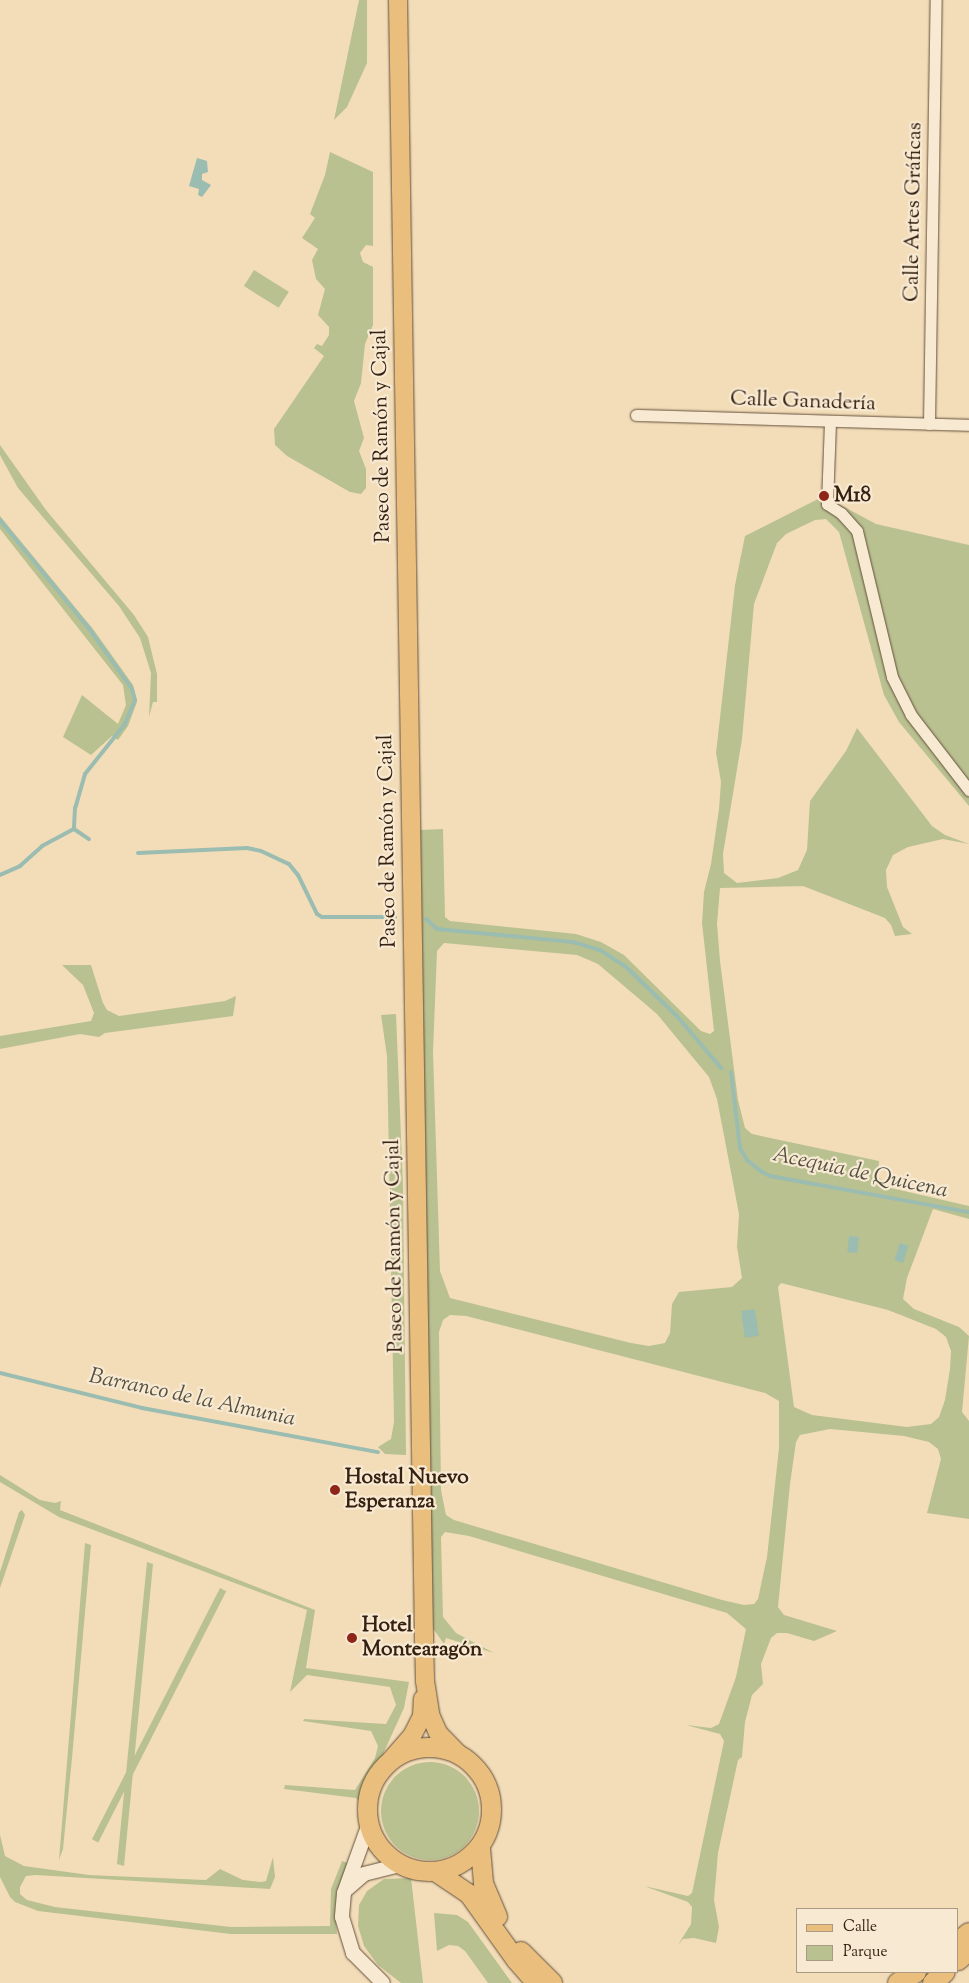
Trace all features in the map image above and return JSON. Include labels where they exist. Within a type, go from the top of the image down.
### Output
[{"type":"highway","points":[[476,1888],[480,1848],[490,1822],[488,1790],[481,1775],[458,1754],[444,1749],[416,1748],[391,1760],[379,1773],[371,1789],[369,1824],[387,1854],[401,1865],[435,1871],[476,1888],[536,1983]]},
{"type":"highway","points":[[435,1871],[464,1861],[480,1848]]},
{"type":"highway","points":[[959,1941],[969,1933]]},
{"type":"highway","points":[[959,1959],[969,1950]]},
{"type":"highway","points":[[518,1956],[531,1983]]},
{"type":"highway","points":[[518,1956],[542,1983]]},
{"type":"highway","points":[[518,1956],[552,1983]]},
{"type":"highway","points":[[898,1983],[914,1973]]},
{"type":"highway","points":[[933,1983],[945,1973]]},
{"type":"main road","name":"Paseo de Ramón y Cajal","points":[[398,0],[425,1681]]},
{"type":"main road","points":[[425,1681],[431,1717],[438,1733],[458,1754]]},
{"type":"main road","points":[[391,1760],[412,1736],[422,1716],[425,1681]]},
{"type":"street","name":"Calle Artes Gráficas","points":[[929,424],[936,0]]},
{"type":"street","name":"Calle Ganadería","points":[[636,415],[969,425]]},
{"type":"street","points":[[830,422],[827,504],[841,513],[857,531],[892,677],[911,715],[969,790]]},
{"type":"street","points":[[369,1824],[344,1894],[342,1917],[348,1941],[361,1964],[384,1983]]},
{"type":"street","points":[[344,1894],[350,1884],[364,1874],[401,1865]]},
{"type":"green space","points":[[359,0],[367,0],[367,63],[347,107],[334,120]]},
{"type":"green space","points":[[330,152],[373,172],[373,246],[366,245],[360,253],[363,262],[373,267],[373,325],[365,344],[361,383],[354,401],[364,438],[359,451],[366,469],[366,488],[361,494],[350,492],[287,456],[275,445],[274,429],[324,356],[314,348],[317,344],[322,346],[329,335],[329,327],[318,315],[325,289],[316,279],[312,260],[318,249],[302,238],[315,218],[310,214],[325,175]]},
{"type":"green space","points":[[254,270],[289,292],[279,308],[244,286]]},
{"type":"green space","points":[[0,445],[46,510],[134,615],[148,637],[157,674],[157,702],[153,702],[149,717],[151,673],[140,638],[119,606],[18,488],[0,455]]},
{"type":"green space","points":[[824,496],[876,524],[969,545],[969,806],[899,722],[884,695],[839,532],[826,519],[815,520],[786,534],[777,543],[754,604],[742,739],[723,854],[724,873],[737,883],[778,878],[798,870],[807,850],[810,801],[846,751],[857,728],[932,826],[945,835],[969,844],[943,839],[908,847],[893,855],[886,870],[887,887],[903,927],[912,934],[895,936],[891,925],[885,918],[803,886],[720,888],[717,924],[738,1100],[745,1128],[752,1134],[879,1161],[878,1177],[891,1188],[969,1206],[969,1219],[933,1209],[907,1278],[903,1299],[914,1309],[959,1327],[969,1336],[962,1412],[969,1421],[969,1519],[927,1513],[941,1459],[938,1449],[929,1442],[904,1436],[830,1429],[800,1435],[796,1442],[790,1484],[778,1607],[784,1615],[837,1631],[814,1641],[787,1633],[777,1633],[771,1638],[761,1664],[763,1684],[752,1695],[745,1722],[742,1757],[738,1760],[718,1853],[714,1900],[719,1927],[716,1943],[694,1938],[683,1939],[678,1945],[691,1924],[692,1907],[688,1902],[644,1886],[688,1896],[692,1893],[724,1741],[720,1734],[686,1725],[711,1728],[719,1724],[736,1677],[746,1629],[727,1613],[469,1536],[445,1532],[441,1537],[443,1617],[456,1633],[494,1653],[446,1638],[444,1644],[432,1627],[420,830],[443,829],[445,917],[450,921],[576,934],[601,942],[624,955],[701,1031],[710,1034],[714,1031],[702,923],[704,892],[711,864],[719,809],[721,782],[716,753],[735,585],[745,536]],"holes":[[[444,943],[577,955],[598,964],[657,1014],[709,1077],[717,1099],[739,1214],[737,1247],[742,1278],[732,1287],[679,1292],[672,1304],[670,1333],[665,1343],[649,1346],[631,1343],[450,1298],[440,1271],[433,1052],[437,951]],[[781,1283],[888,1310],[936,1329],[946,1337],[951,1351],[950,1369],[945,1400],[939,1417],[931,1424],[907,1427],[812,1415],[794,1407],[778,1287]],[[450,1315],[466,1316],[765,1393],[779,1401],[779,1448],[767,1557],[758,1599],[754,1604],[744,1605],[722,1600],[454,1520],[446,1515],[441,1490],[439,1332],[443,1320]]]},
{"type":"green space","points":[[0,516],[93,629],[133,685],[137,702],[128,726],[118,740],[112,736],[91,755],[63,737],[82,695],[118,724],[126,705],[123,685],[0,529]]},
{"type":"green space","points":[[62,965],[91,965],[103,1003],[107,1010],[119,1016],[225,1001],[236,996],[233,1016],[105,1033],[99,1037],[80,1034],[0,1049],[0,1036],[91,1021],[94,1013],[83,985]]},
{"type":"green space","points":[[396,1014],[403,1185],[406,1455],[385,1454],[378,1447],[391,1439],[394,1422],[387,1056],[381,1015]]},
{"type":"green space","points":[[0,1475],[40,1500],[55,1503],[61,1501],[60,1510],[315,1610],[306,1668],[409,1682],[404,1708],[367,1789],[362,1806],[356,1798],[284,1789],[285,1785],[355,1790],[375,1758],[378,1746],[371,1731],[303,1721],[304,1719],[386,1724],[396,1705],[390,1687],[307,1675],[290,1692],[307,1610],[59,1517],[0,1482]]},
{"type":"green space","points":[[22,1510],[25,1515],[0,1588],[0,1572],[19,1512]]},
{"type":"green space","points":[[85,1543],[91,1545],[63,1849],[59,1860]]},
{"type":"green space","points":[[147,1562],[153,1564],[124,1866],[117,1864]]},
{"type":"green space","points":[[220,1588],[226,1591],[98,1842],[92,1839]]},
{"type":"green space","points":[[430,1762],[449,1766],[465,1776],[475,1792],[479,1811],[475,1830],[465,1846],[449,1856],[430,1860],[411,1856],[395,1846],[385,1830],[381,1811],[385,1792],[395,1776],[411,1766]]},
{"type":"green space","points":[[0,1835],[5,1856],[24,1866],[89,1875],[206,1880],[220,1869],[243,1880],[261,1882],[266,1881],[273,1857],[275,1877],[270,1889],[36,1875],[26,1876],[20,1887],[20,1894],[27,1900],[55,1907],[231,1927],[330,1926],[331,1889],[342,1861],[348,1863],[335,1908],[337,1934],[231,1934],[38,1911],[15,1902],[10,1897],[0,1877]]},
{"type":"green space","points":[[411,1878],[423,1983],[401,1983],[378,1965],[364,1946],[358,1926],[359,1905],[367,1891],[384,1879]]},
{"type":"green space","points":[[434,1913],[457,1915],[468,1922],[512,1983],[488,1983],[465,1951],[458,1946],[449,1945],[437,1951]]},
{"type":"water","points":[[197,158],[207,161],[208,172],[202,174],[202,180],[211,185],[202,197],[198,195],[199,189],[189,186]]},
{"type":"water","points":[[849,1236],[859,1237],[857,1253],[847,1252]]},
{"type":"water","points":[[900,1243],[909,1246],[903,1263],[894,1260]]},
{"type":"water","points":[[755,1309],[759,1336],[745,1338],[741,1311]]},
{"type":"waterway","points":[[0,520],[88,627],[132,689],[135,700],[125,724],[85,774],[75,808],[74,829]]},
{"type":"waterway","name":"Acequia de Quicena","points":[[74,829],[89,839]]},
{"type":"waterway","points":[[0,875],[20,866],[42,846],[74,829]]},
{"type":"waterway","name":"Acequia de Quicena","points":[[138,853],[247,848],[261,851],[289,864],[298,875],[317,914],[322,917],[395,917]]},
{"type":"waterway","name":"Acequia de Quicena","points":[[426,919],[437,929],[573,942],[600,950],[625,966],[676,1015],[721,1068]]},
{"type":"waterway","name":"Acequia de Quicena","points":[[731,1072],[740,1148],[747,1160],[762,1172],[770,1176],[969,1212]]},
{"type":"waterway","name":"Barranco de la Almunia","points":[[0,1373],[142,1408],[378,1452]]},
{"type":"place","name":"M18","points":[[824,496]]},
{"type":"place","name":"Hostal Nuevo Esperanza","points":[[335,1490]]},
{"type":"place","name":"Hotel Montearagón","points":[[352,1638]]}]
